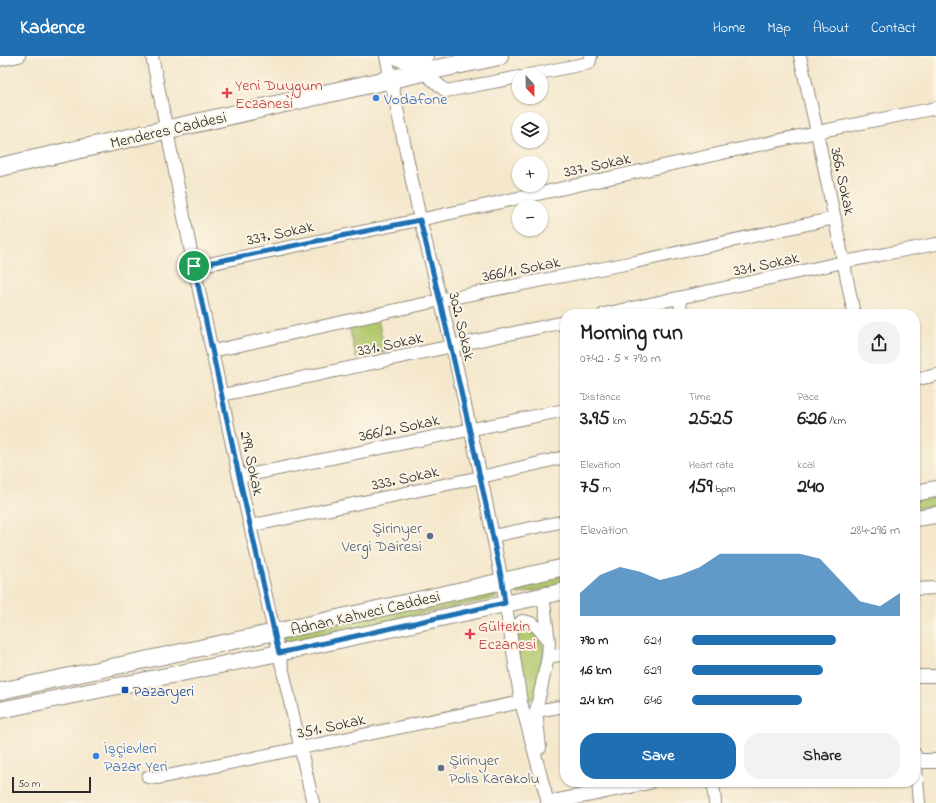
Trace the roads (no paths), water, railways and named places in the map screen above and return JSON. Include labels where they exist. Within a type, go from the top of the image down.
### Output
[{"type":"main road","name":"Menderes Caddesi","points":[[0,167],[390,79],[423,64],[499,56]]},
{"type":"main road","points":[[401,58],[423,64]]},
{"type":"main road","points":[[920,492],[936,489]]},
{"type":"main road","points":[[920,517],[936,515]]},
{"type":"main road","name":"Adnan Kahveci Caddesi","points":[[0,691],[560,569]]},
{"type":"main road","name":"Adnan Kahveci Caddesi","points":[[0,710],[279,653],[560,592]]},
{"type":"street","points":[[0,60],[19,56]]},
{"type":"street","name":"299. Sokak","points":[[152,56],[194,266],[239,476],[313,803]]},
{"type":"street","name":"302. Sokak","points":[[386,56],[420,220],[452,346],[481,477],[502,581],[521,702],[548,803]]},
{"type":"street","points":[[548,72],[589,64],[591,56]]},
{"type":"street","name":"366. Sokak","points":[[800,56],[853,309]]},
{"type":"street","points":[[390,79],[401,58]]},
{"type":"street","points":[[423,64],[446,91],[512,78]]},
{"type":"street","name":"337. Sokak","points":[[194,266],[420,220],[817,132],[936,108]]},
{"type":"street","name":"366/1. Sokak","points":[[213,351],[441,300],[635,262],[835,218]]},
{"type":"street","name":"331. Sokak","points":[[627,309],[844,262],[936,244]]},
{"type":"street","points":[[679,298],[681,309]]},
{"type":"street","name":"331. Sokak","points":[[222,395],[560,323]]},
{"type":"street","points":[[920,379],[936,375]]},
{"type":"street","name":"366/2. Sokak","points":[[239,476],[560,411]]},
{"type":"street","name":"333. Sokak","points":[[250,526],[481,477],[560,458]]},
{"type":"street","points":[[493,536],[560,522]]},
{"type":"street","points":[[920,589],[936,588]]},
{"type":"street","points":[[543,595],[549,642],[548,657],[536,711],[538,736],[548,803],[625,787]]},
{"type":"street","points":[[510,631],[522,621],[530,621],[538,628],[549,642]]},
{"type":"street","points":[[548,657],[560,655]]},
{"type":"street","points":[[920,676],[936,676]]},
{"type":"street","name":"351. Sokak","points":[[148,777],[158,778],[521,702]]},
{"type":"street","points":[[536,711],[560,707]]},
{"type":"street","points":[[920,761],[936,761]]},
{"type":"street","points":[[713,787],[715,803]]},
{"type":"street","points":[[917,787],[919,803]]},
{"type":"place","name":"Yeni Duygum Eczanesi","points":[[227,93]]},
{"type":"place","name":"Vodafone","points":[[376,98]]},
{"type":"place","name":"Şirinyer Vergi Dairesi","points":[[430,536]]},
{"type":"place","name":"Gültekin Eczanesi","points":[[470,634]]},
{"type":"place","name":"Pazaryeri","points":[[125,690]]},
{"type":"place","name":"İşçievleri Pazar Yeri","points":[[96,756]]},
{"type":"place","name":"Şirinyer Polis Karakolu","points":[[441,768]]}]
